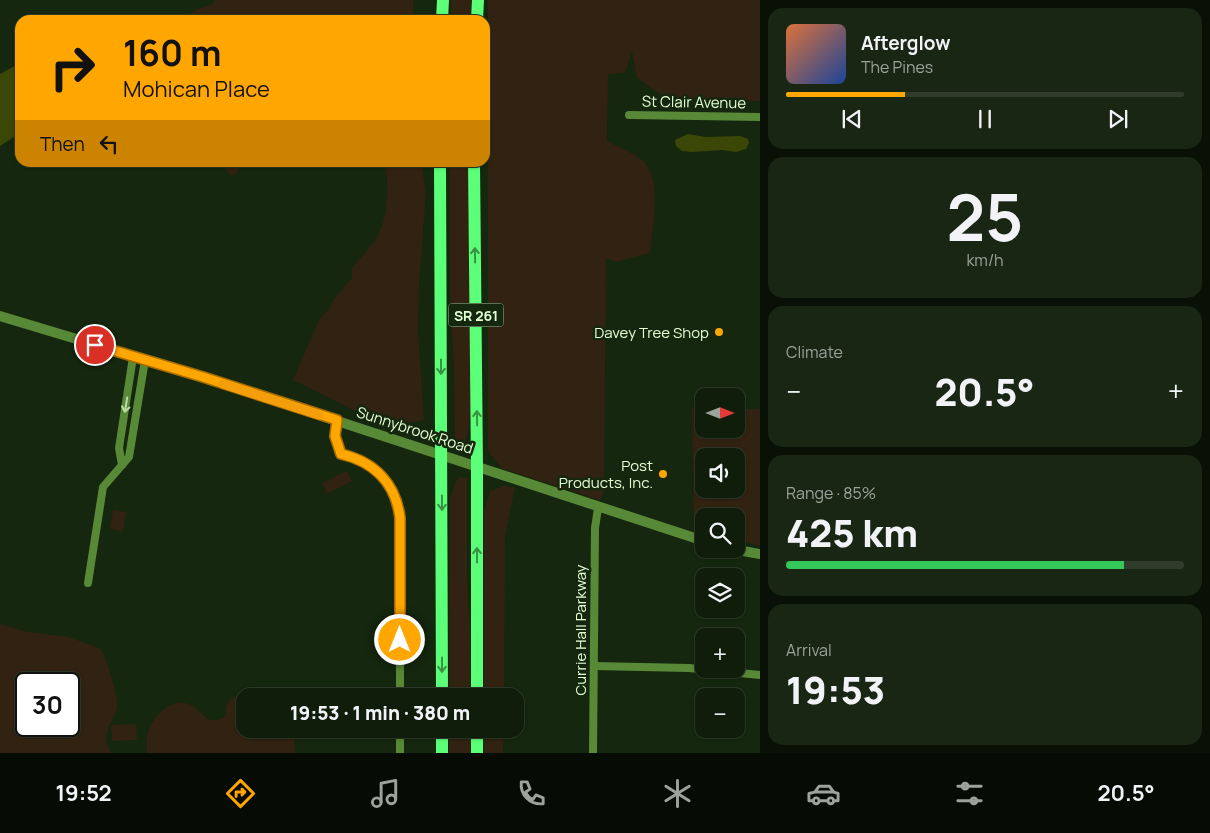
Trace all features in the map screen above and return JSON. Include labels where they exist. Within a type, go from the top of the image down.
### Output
[{"type":"main road","points":[[442,15],[443,0]]},
{"type":"main road","points":[[477,15],[478,0]]},
{"type":"main road","name":"SR 261","points":[[440,167],[442,688]]},
{"type":"main road","name":"SR 261","points":[[474,167],[477,688]]},
{"type":"main road","points":[[442,738],[442,753]]},
{"type":"main road","points":[[477,738],[477,753]]},
{"type":"street","name":"St Clair Avenue","points":[[629,115],[760,117]]},
{"type":"street","name":"Sunnybrook Road","points":[[0,316],[337,420],[598,508],[695,538]]},
{"type":"street","points":[[122,465],[119,448],[133,357]]},
{"type":"street","points":[[88,583],[103,487],[129,457],[145,360]]},
{"type":"street","points":[[337,420],[335,436],[341,454],[363,461],[373,468],[391,487],[398,506],[400,518],[400,688]]},
{"type":"street","name":"Currie Hall Parkway","points":[[593,753],[595,528],[598,508]]},
{"type":"street","points":[[745,551],[760,554]]},
{"type":"street","points":[[594,666],[689,668],[760,675]]},
{"type":"street","points":[[400,738],[400,753]]},
{"type":"shaded area","points":[[216,0],[413,0],[414,15],[188,15],[212,4]]},
{"type":"shaded area","points":[[451,0],[474,0],[473,15],[451,15]]},
{"type":"shaded area","points":[[488,0],[760,0],[760,101],[664,97],[637,78],[632,51],[625,73],[608,74],[607,141],[644,162],[650,171],[653,181],[655,206],[650,253],[616,262],[606,258],[604,490],[600,500],[501,468],[488,451],[490,15],[488,15]]},
{"type":"shaded area","points":[[15,66],[15,136],[0,146],[0,74]]},
{"type":"shaded area","points":[[688,134],[705,137],[740,136],[748,139],[749,143],[746,149],[736,152],[722,150],[682,151],[676,146],[675,140]]},
{"type":"shaded area","points":[[224,167],[239,167],[238,172],[231,176]]},
{"type":"shaded area","points":[[385,167],[422,167],[426,192],[419,285],[418,331],[424,420],[392,425],[362,414],[293,380],[319,320],[352,278],[352,268],[373,244],[382,227],[386,209]]},
{"type":"shaded area","points":[[450,167],[471,167],[471,413],[464,445],[459,445],[455,440],[450,292]]},
{"type":"shaded area","points":[[692,408],[695,408],[695,438],[745,438],[745,409],[760,409],[760,546],[745,542],[745,508],[695,508],[695,530]]},
{"type":"shaded area","points":[[346,471],[352,481],[327,494],[322,483]]},
{"type":"shaded area","points":[[458,477],[467,478],[467,571],[471,688],[449,688],[450,498]]},
{"type":"shaded area","points":[[503,486],[515,487],[505,536],[504,688],[484,688],[484,510],[490,491]]},
{"type":"shaded area","points":[[113,510],[126,512],[123,532],[110,529]]},
{"type":"shaded area","points":[[0,624],[28,632],[69,637],[101,649],[117,700],[116,711],[106,738],[111,753],[0,753]]},
{"type":"shaded area","points":[[236,697],[236,738],[294,738],[295,753],[147,753],[147,739],[152,723],[169,706],[176,703],[191,705],[209,720],[217,720],[225,717],[227,704]]},
{"type":"shaded area","points":[[136,724],[137,740],[112,741],[111,725]]},
{"type":"shaded area","points":[[449,738],[471,738],[471,753],[449,753]]},
{"type":"shaded area","points":[[484,738],[504,738],[503,753],[484,753]]},
{"type":"slow traffic","points":[[223,384],[319,415]]},
{"type":"place","name":"Davey Tree Shop","points":[[719,332]]},
{"type":"place","name":"Post Products, Inc.","points":[[663,474]]},
{"type":"route","points":[[95,345],[337,420],[335,436],[341,454],[354,457],[373,468],[381,475],[395,494],[400,518],[400,640]]}]
